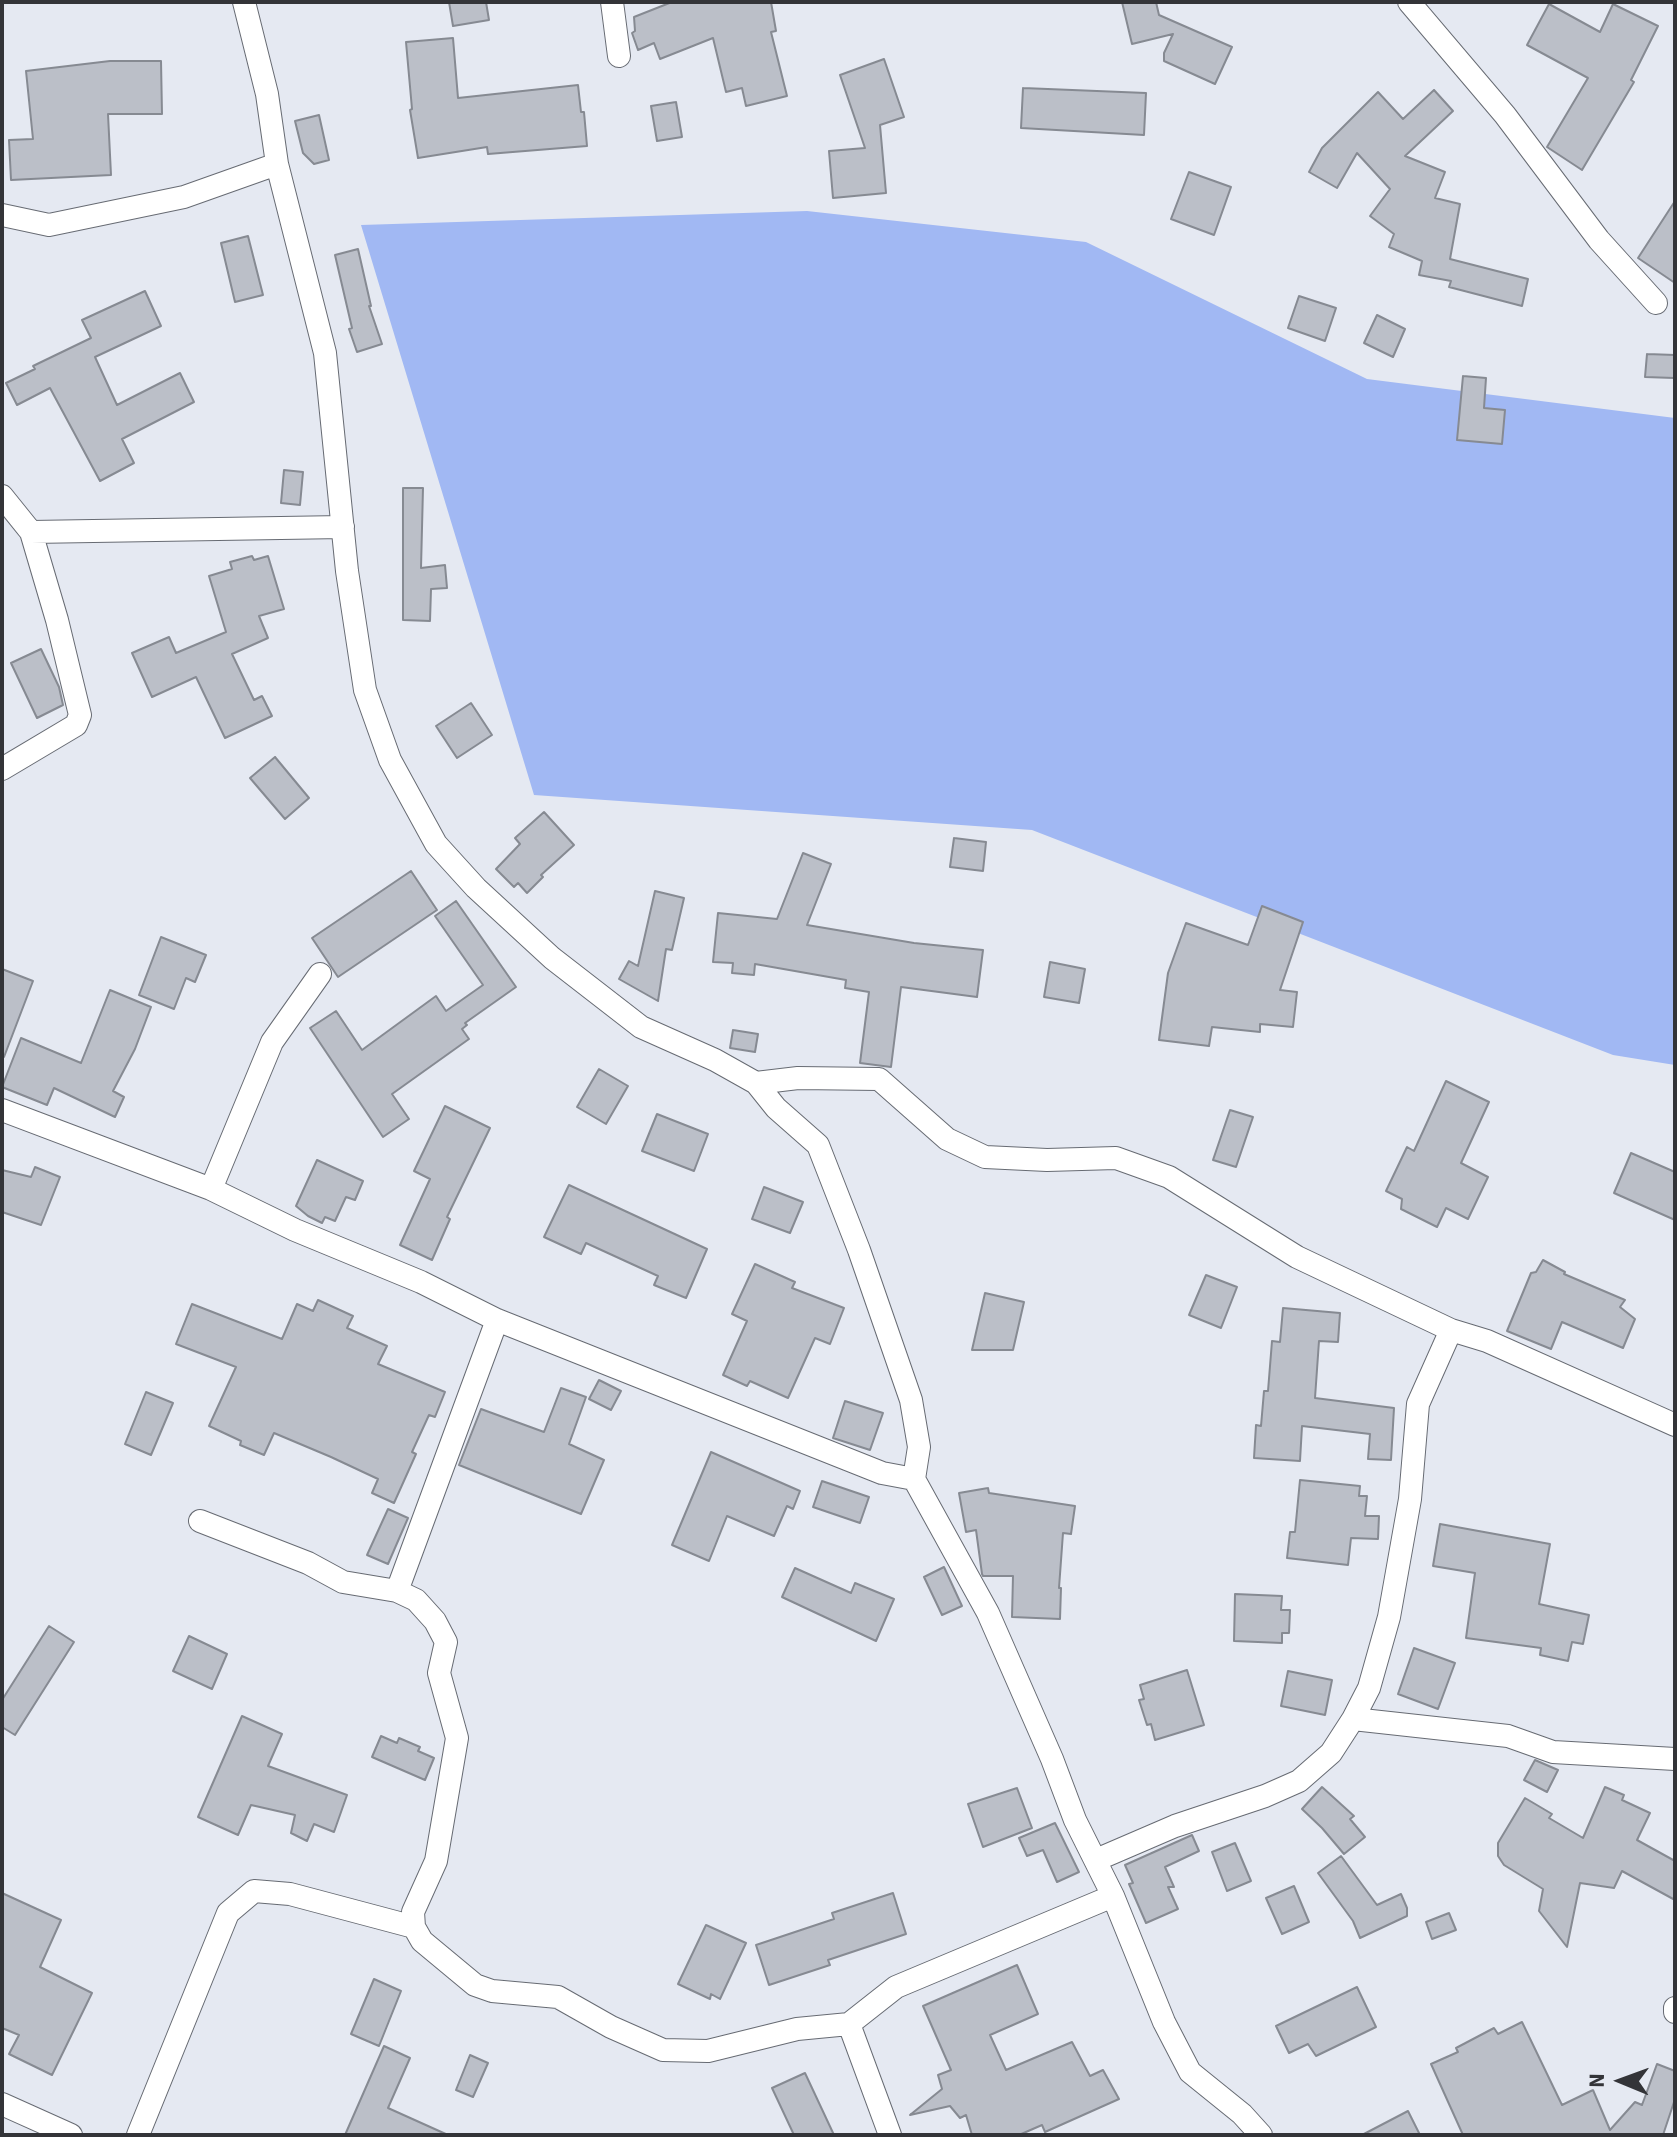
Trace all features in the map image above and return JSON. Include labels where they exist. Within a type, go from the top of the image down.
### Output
[{"type":"street","points":[[244,2],[267,94],[277,164],[325,353],[343,527],[365,690],[390,760],[436,844],[476,888],[552,958],[641,1027],[715,1060],[756,1083],[776,1108],[818,1145],[859,1250],[911,1400],[919,1447],[914,1479],[988,1613],[1052,1759],[1075,1820],[1113,1896],[1164,2022],[1190,2072],[1242,2114],[1261,2135]]},
{"type":"street","points":[[612,2],[619,56]]},
{"type":"street","points":[[1409,2],[1505,115],[1599,240],[1656,303]]},
{"type":"street","points":[[2,215],[49,225],[184,197],[277,164]]},
{"type":"street","points":[[2,496],[31,532],[80,715],[76,725],[2,769]]},
{"type":"street","points":[[31,532],[343,527]]},
{"type":"street","points":[[211,1189],[272,1042],[320,974]]},
{"type":"street","points":[[756,1083],[798,1078],[879,1079],[947,1139],[985,1157],[1047,1160],[1116,1158],[1169,1177],[1297,1257],[1451,1330],[1487,1341],[1675,1425]]},
{"type":"street","points":[[2,1110],[211,1189],[295,1230],[421,1282],[497,1320],[882,1473],[914,1479]]},
{"type":"street","points":[[397,1591],[497,1320]]},
{"type":"street","points":[[1096,1860],[1175,1826],[1265,1796],[1299,1781],[1331,1753],[1369,1688],[1389,1617],[1410,1499],[1418,1404],[1451,1330]]},
{"type":"street","points":[[200,1521],[308,1563],[343,1582],[397,1591],[416,1600],[435,1621],[446,1642],[439,1673],[457,1738],[436,1861],[413,1912],[414,1927],[422,1941],[475,1985],[492,1991],[558,1997],[635,2040],[663,2050],[708,2051],[797,2029],[849,2024],[896,1987],[1113,1896]]},
{"type":"street","points":[[1353,1719],[1508,1736],[1553,1752],[1675,1759]]},
{"type":"street","points":[[138,2135],[228,1913],[254,1891],[290,1894],[414,1927]]},
{"type":"street","points":[[849,2024],[890,2135]]},
{"type":"street","points":[[2,2104],[71,2135]]},
{"type":"shaded area","points":[[807,211],[1086,242],[1367,379],[1675,418],[1675,1065],[1613,1055],[1032,830],[534,795],[361,225]]},
{"type":"building","points":[[449,2],[486,2],[489,20],[453,26]]},
{"type":"building","points":[[672,2],[771,2],[776,31],[771,32],[787,96],[746,106],[742,88],[726,92],[713,38],[660,59],[654,43],[638,50],[632,33],[635,31],[634,17]]},
{"type":"building","points":[[1122,2],[1156,2],[1159,15],[1232,47],[1215,84],[1164,61],[1164,53],[1173,34],[1132,44]]},
{"type":"building","points":[[1549,4],[1600,32],[1613,4],[1658,26],[1631,80],[1634,82],[1582,170],[1547,147],[1588,78],[1527,45]]},
{"type":"building","points":[[453,38],[458,98],[578,85],[587,146],[488,154],[487,147],[418,158],[410,110],[406,42]]},
{"type":"building","points":[[884,59],[904,117],[880,125],[886,193],[833,198],[829,151],[865,148],[840,75]]},
{"type":"building","points":[[110,61],[161,61],[162,114],[108,114],[111,175],[11,180],[9,140],[33,139],[26,71]]},
{"type":"building","points":[[1023,88],[1146,93],[1144,135],[1021,128]]},
{"type":"building","points":[[1434,90],[1453,111],[1405,156],[1445,172],[1435,198],[1460,204],[1450,259],[1528,279],[1522,306],[1449,287],[1451,281],[1419,275],[1422,261],[1389,247],[1394,234],[1370,216],[1390,189],[1357,153],[1337,188],[1309,172],[1322,148],[1378,92],[1403,119]]},
{"type":"building","points":[[676,102],[682,137],[657,141],[651,106]]},
{"type":"building","points":[[319,115],[329,160],[314,164],[303,153],[295,121]]},
{"type":"building","points":[[1189,172],[1231,187],[1214,235],[1171,219]]},
{"type":"building","points":[[1675,201],[1675,283],[1638,258]]},
{"type":"building","points":[[248,236],[263,295],[235,302],[221,243]]},
{"type":"building","points":[[358,249],[369,306],[382,344],[357,352],[349,329],[352,328],[335,255]]},
{"type":"building","points":[[145,291],[161,326],[95,357],[117,405],[180,373],[194,402],[122,439],[134,463],[100,481],[50,388],[17,405],[6,383],[91,338],[82,320]]},
{"type":"building","points":[[1299,296],[1336,308],[1325,341],[1288,328]]},
{"type":"building","points":[[1377,315],[1405,329],[1393,357],[1364,343]]},
{"type":"building","points":[[1647,354],[1675,355],[1674,378],[1645,377]]},
{"type":"building","points":[[1463,376],[1486,378],[1484,408],[1505,410],[1502,444],[1457,440]]},
{"type":"building","points":[[284,470],[303,472],[300,505],[281,503]]},
{"type":"building","points":[[403,488],[423,488],[421,568],[445,565],[447,588],[431,589],[430,621],[403,620]]},
{"type":"building","points":[[252,556],[254,560],[268,556],[284,609],[259,616],[268,638],[232,654],[254,700],[262,696],[272,716],[225,738],[196,677],[152,697],[132,653],[169,637],[176,653],[226,632],[209,576],[232,569],[230,562]]},
{"type":"building","points":[[41,649],[59,687],[63,705],[37,718],[11,663]]},
{"type":"building","points":[[471,703],[492,735],[457,758],[436,726]]},
{"type":"building","points":[[275,757],[309,798],[285,819],[250,778]]},
{"type":"building","points":[[544,812],[574,845],[541,875],[543,877],[527,893],[518,883],[514,887],[496,869],[520,844],[515,838]]},
{"type":"building","points":[[954,838],[986,842],[983,871],[950,867]]},
{"type":"building","points":[[803,853],[831,864],[807,925],[914,943],[983,950],[977,997],[901,987],[891,1067],[860,1063],[869,992],[845,988],[846,980],[755,964],[754,975],[732,973],[733,963],[713,962],[718,913],[777,919]]},
{"type":"building","points":[[411,871],[437,910],[338,977],[312,938]]},
{"type":"building","points":[[655,891],[684,898],[672,950],[666,949],[658,1001],[619,979],[629,961],[638,966]]},
{"type":"building","points":[[456,901],[516,987],[465,1023],[467,1025],[462,1029],[469,1039],[392,1094],[409,1119],[383,1137],[310,1028],[336,1011],[362,1050],[436,996],[446,1011],[483,985],[435,916]]},
{"type":"building","points":[[1262,906],[1303,922],[1280,990],[1297,992],[1293,1027],[1260,1024],[1260,1032],[1212,1027],[1209,1046],[1159,1040],[1168,973],[1186,923],[1248,945]]},
{"type":"building","points":[[161,937],[206,955],[195,982],[186,978],[174,1009],[139,995]]},
{"type":"building","points":[[1050,962],[1085,969],[1079,1003],[1044,997]]},
{"type":"building","points":[[2,969],[33,981],[4,1057],[2,1057]]},
{"type":"building","points":[[110,990],[151,1007],[135,1049],[113,1091],[124,1097],[115,1117],[54,1088],[47,1105],[2,1087],[21,1038],[81,1063]]},
{"type":"building","points":[[733,1030],[758,1034],[755,1052],[730,1048]]},
{"type":"building","points":[[599,1069],[628,1086],[606,1124],[577,1107]]},
{"type":"building","points":[[1446,1081],[1489,1102],[1461,1163],[1488,1177],[1468,1219],[1446,1208],[1437,1227],[1401,1209],[1402,1199],[1386,1191],[1407,1147],[1414,1151]]},
{"type":"building","points":[[445,1106],[490,1128],[447,1217],[450,1219],[432,1260],[400,1245],[430,1179],[414,1171]]},
{"type":"building","points":[[1230,1110],[1253,1117],[1236,1167],[1213,1160]]},
{"type":"building","points":[[657,1114],[708,1134],[694,1171],[642,1151]]},
{"type":"building","points":[[1631,1153],[1675,1172],[1675,1220],[1614,1193]]},
{"type":"building","points":[[317,1160],[363,1181],[355,1200],[346,1197],[335,1221],[325,1217],[322,1223],[296,1206]]},
{"type":"building","points":[[35,1167],[60,1177],[41,1225],[2,1212],[2,1170],[31,1177]]},
{"type":"building","points":[[569,1185],[707,1249],[686,1298],[654,1285],[658,1276],[586,1243],[581,1254],[544,1237]]},
{"type":"building","points":[[764,1187],[803,1202],[790,1233],[752,1219]]},
{"type":"building","points":[[1543,1260],[1564,1274],[1625,1300],[1620,1307],[1635,1319],[1623,1348],[1562,1322],[1551,1349],[1507,1331],[1531,1273],[1536,1272]]},
{"type":"building","points":[[755,1264],[795,1282],[792,1288],[844,1308],[830,1344],[815,1338],[788,1398],[750,1381],[747,1386],[723,1375],[747,1321],[732,1314]]},
{"type":"building","points":[[1206,1275],[1237,1287],[1221,1328],[1189,1315]]},
{"type":"building","points":[[985,1293],[1024,1302],[1013,1350],[972,1350]]},
{"type":"building","points":[[318,1300],[353,1316],[347,1328],[387,1346],[378,1364],[445,1392],[435,1417],[429,1415],[412,1452],[416,1454],[394,1503],[372,1493],[378,1479],[274,1433],[264,1455],[209,1426],[236,1367],[176,1344],[192,1304],[282,1339],[297,1304],[313,1311]]},
{"type":"building","points":[[1283,1308],[1340,1313],[1338,1342],[1319,1341],[1315,1398],[1394,1408],[1391,1460],[1368,1459],[1370,1434],[1302,1426],[1300,1461],[1254,1458],[1256,1425],[1261,1426],[1264,1391],[1268,1391],[1272,1341],[1280,1342]]},
{"type":"building","points":[[599,1380],[621,1391],[611,1410],[589,1399]]},
{"type":"building","points":[[561,1388],[586,1397],[569,1444],[604,1460],[581,1514],[459,1465],[481,1409],[544,1432]]},
{"type":"building","points":[[146,1392],[173,1403],[151,1455],[125,1444]]},
{"type":"building","points":[[845,1401],[883,1413],[870,1450],[833,1438]]},
{"type":"building","points":[[711,1452],[800,1491],[793,1509],[787,1506],[774,1536],[727,1516],[709,1561],[672,1545]]},
{"type":"building","points":[[1300,1480],[1360,1486],[1359,1496],[1367,1496],[1365,1516],[1379,1516],[1378,1539],[1351,1538],[1348,1565],[1287,1558],[1290,1532],[1295,1532]]},
{"type":"building","points":[[822,1481],[869,1497],[860,1523],[813,1507]]},
{"type":"building","points":[[988,1488],[989,1493],[1075,1506],[1071,1534],[1063,1533],[1060,1619],[1012,1617],[1013,1576],[983,1576],[976,1530],[966,1532],[959,1493]]},
{"type":"building","points":[[388,1509],[408,1518],[388,1564],[367,1555]]},
{"type":"building","points":[[1440,1524],[1550,1544],[1539,1604],[1589,1615],[1583,1644],[1572,1642],[1568,1661],[1540,1655],[1541,1648],[1466,1638],[1475,1573],[1433,1566]]},
{"type":"building","points":[[944,1567],[962,1606],[942,1615],[924,1577]]},
{"type":"building","points":[[795,1568],[851,1593],[855,1583],[894,1599],[876,1641],[782,1597]]},
{"type":"building","points":[[1235,1594],[1282,1596],[1281,1610],[1290,1610],[1289,1633],[1282,1633],[1282,1643],[1234,1641]]},
{"type":"building","points":[[49,1626],[74,1642],[15,1735],[2,1727],[2,1700]]},
{"type":"building","points":[[189,1636],[227,1654],[212,1689],[173,1671]]},
{"type":"building","points":[[1414,1648],[1455,1663],[1438,1709],[1398,1694]]},
{"type":"building","points":[[1187,1670],[1204,1725],[1155,1740],[1139,1700],[1144,1699],[1140,1685]]},
{"type":"building","points":[[1288,1671],[1332,1680],[1325,1715],[1281,1706]]},
{"type":"building","points":[[242,1716],[282,1734],[268,1766],[347,1795],[334,1832],[314,1824],[307,1841],[291,1833],[295,1815],[251,1805],[238,1835],[198,1817]]},
{"type":"building","points":[[381,1736],[397,1743],[399,1738],[420,1747],[418,1751],[434,1758],[425,1780],[372,1757]]},
{"type":"building","points":[[1535,1760],[1558,1770],[1547,1792],[1524,1780]]},
{"type":"building","points":[[1322,1787],[1354,1816],[1350,1819],[1365,1837],[1344,1854],[1302,1809]]},
{"type":"building","points":[[1605,1787],[1624,1795],[1622,1800],[1650,1813],[1637,1840],[1675,1861],[1675,1900],[1622,1871],[1614,1888],[1580,1883],[1567,1947],[1539,1911],[1543,1889],[1504,1865],[1498,1856],[1498,1843],[1525,1798],[1552,1814],[1549,1818],[1583,1838]]},
{"type":"building","points":[[1017,1788],[1032,1828],[983,1847],[968,1804]]},
{"type":"building","points":[[1055,1823],[1079,1872],[1057,1882],[1043,1850],[1027,1856],[1019,1838]]},
{"type":"building","points":[[1192,1835],[1199,1851],[1165,1867],[1174,1887],[1168,1887],[1178,1909],[1146,1923],[1129,1884],[1133,1883],[1125,1865]]},
{"type":"building","points":[[1235,1843],[1251,1881],[1227,1891],[1212,1852]]},
{"type":"building","points":[[1341,1856],[1377,1905],[1401,1894],[1407,1916],[1360,1938],[1353,1921],[1318,1873]]},
{"type":"building","points":[[1294,1886],[1309,1922],[1282,1934],[1266,1898]]},
{"type":"building","points":[[2,1893],[61,1920],[40,1967],[92,1993],[52,2075],[9,2054],[19,2035],[2,2028]]},
{"type":"building","points":[[893,1893],[906,1934],[828,1960],[830,1965],[769,1985],[756,1945],[834,1919],[832,1913]]},
{"type":"building","points":[[1449,1913],[1456,1930],[1432,1939],[1426,1922]]},
{"type":"building","points":[[706,1925],[746,1943],[720,1999],[711,1994],[710,1999],[678,1984]]},
{"type":"building","points":[[1017,1965],[1038,2014],[990,2035],[1006,2070],[1072,2042],[1090,2076],[1103,2070],[1119,2099],[1045,2132],[1042,2125],[1019,2135],[972,2135],[966,2115],[960,2118],[950,2106],[910,2115],[942,2089],[938,2075],[951,2070],[923,2006]]},
{"type":"building","points":[[374,1979],[401,1991],[379,2046],[351,2034]]},
{"type":"building","points":[[1357,1987],[1376,2027],[1316,2056],[1308,2044],[1289,2053],[1276,2026]]},
{"type":"building","points":[[1522,2022],[1562,2105],[1593,2090],[1610,2130],[1635,2102],[1642,2105],[1657,2064],[1675,2071],[1675,2099],[1663,2135],[1463,2135],[1431,2064],[1458,2052],[1456,2048],[1494,2028],[1498,2034]]},
{"type":"building","points":[[384,2046],[410,2058],[388,2108],[448,2135],[345,2135]]},
{"type":"building","points":[[470,2055],[488,2063],[473,2097],[456,2090]]},
{"type":"building","points":[[805,2073],[834,2135],[794,2135],[772,2088]]},
{"type":"building","points":[[1408,2111],[1420,2135],[1362,2135]]}]
